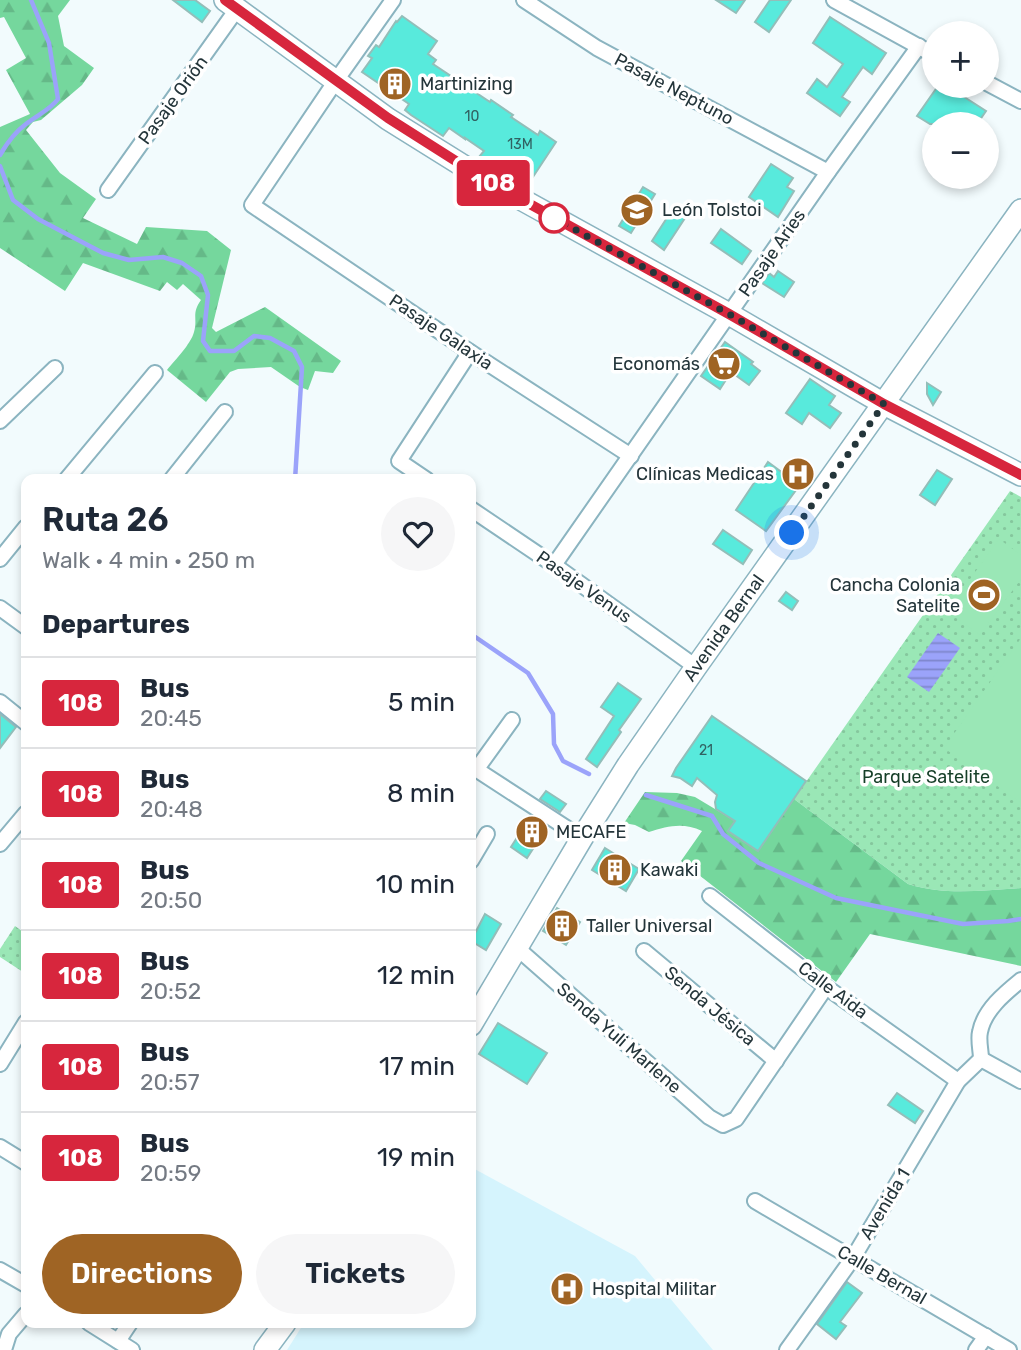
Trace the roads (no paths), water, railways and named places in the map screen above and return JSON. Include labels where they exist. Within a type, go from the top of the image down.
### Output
[{"type":"main road","points":[[231,5],[335,82],[481,177],[729,314],[884,404],[1021,475]]},
{"type":"main road","name":"Avenida Bernal","points":[[476,1017],[628,765],[1021,210]]},
{"type":"main road","points":[[265,1350],[281,1328]]},
{"type":"street","points":[[335,82],[393,0]]},
{"type":"street","name":"Pasaje Neptuno","points":[[524,0],[597,48],[828,173]]},
{"type":"street","points":[[834,0],[922,48]]},
{"type":"street","name":"Pasaje Orión","points":[[108,190],[231,5]]},
{"type":"street","name":"Pasaje Aries","points":[[554,565],[919,46]]},
{"type":"street","name":"Pasaje Galaxia","points":[[335,82],[253,205],[470,352],[631,456]]},
{"type":"street","points":[[999,89],[1021,101]]},
{"type":"street","points":[[419,474],[399,460],[470,352]]},
{"type":"street","points":[[0,421],[55,368]]},
{"type":"street","points":[[71,474],[155,373]]},
{"type":"street","points":[[176,474],[225,412]]},
{"type":"street","name":"Pasaje Venus","points":[[476,512],[696,667]]},
{"type":"street","points":[[0,558],[21,533]]},
{"type":"street","points":[[0,608],[21,623]]},
{"type":"street","points":[[0,702],[21,719]]},
{"type":"street","points":[[476,765],[512,720]]},
{"type":"street","points":[[476,769],[582,838]]},
{"type":"street","points":[[0,844],[21,819]]},
{"type":"street","points":[[476,853],[487,834]]},
{"type":"street","name":"Calle Aida","points":[[710,896],[826,986],[958,1081]]},
{"type":"street","name":"Senda Yuli Marlene","points":[[517,948],[709,1117],[723,1125],[736,1119],[776,1061]]},
{"type":"street","name":"Senda Jésica","points":[[644,951],[776,1061]]},
{"type":"street","points":[[1021,980],[1004,993],[988,1014],[980,1032],[981,1059],[1021,1082]]},
{"type":"street","points":[[776,1061],[826,986]]},
{"type":"street","points":[[0,1064],[21,1032]]},
{"type":"street","name":"Avenida 1","points":[[787,1350],[853,1258],[958,1081],[981,1059]]},
{"type":"street","points":[[0,1147],[21,1160]]},
{"type":"street","name":"Calle Bernal","points":[[755,1201],[1009,1350]]},
{"type":"street","points":[[0,1270],[21,1281]]},
{"type":"street","points":[[4,1350],[9,1334],[21,1320]]},
{"type":"street","points":[[97,1328],[132,1350]]},
{"type":"street","points":[[118,1341],[127,1328]]},
{"type":"street","points":[[976,1350],[986,1336]]},
{"type":"water","points":[[938,633],[960,648],[929,692],[907,677]]},
{"type":"waterway","points":[[0,155],[18,131],[58,99],[49,43],[31,0]]},
{"type":"waterway","points":[[0,166],[13,200],[38,219],[103,253],[129,260],[163,257],[182,263],[201,276],[208,295],[203,341],[210,351],[234,351],[254,336],[270,338],[294,351],[302,367],[295,474]]},
{"type":"waterway","points":[[476,637],[528,673],[553,714],[554,744],[563,761],[589,774]]},
{"type":"waterway","points":[[646,795],[712,816],[723,834],[759,863],[836,898],[963,924],[1021,919]]},
{"type":"place","name":"Martinizing","points":[[395,84]]},
{"type":"place","name":"León Tolstoi","points":[[637,210]]},
{"type":"place","name":"Economás","points":[[724,364]]},
{"type":"place","name":"Clínicas Medicas","points":[[798,474]]},
{"type":"place","name":"Cancha Colonia Satelite","points":[[984,595]]},
{"type":"place","name":"MECAFE","points":[[532,832]]},
{"type":"place","name":"Kawaki","points":[[615,870]]},
{"type":"place","name":"Taller Universal","points":[[562,926]]},
{"type":"place","name":"Hospital Militar","points":[[567,1289]]},
{"type":"park label","name":"Parque Satelite","points":[[926,777]]}]
